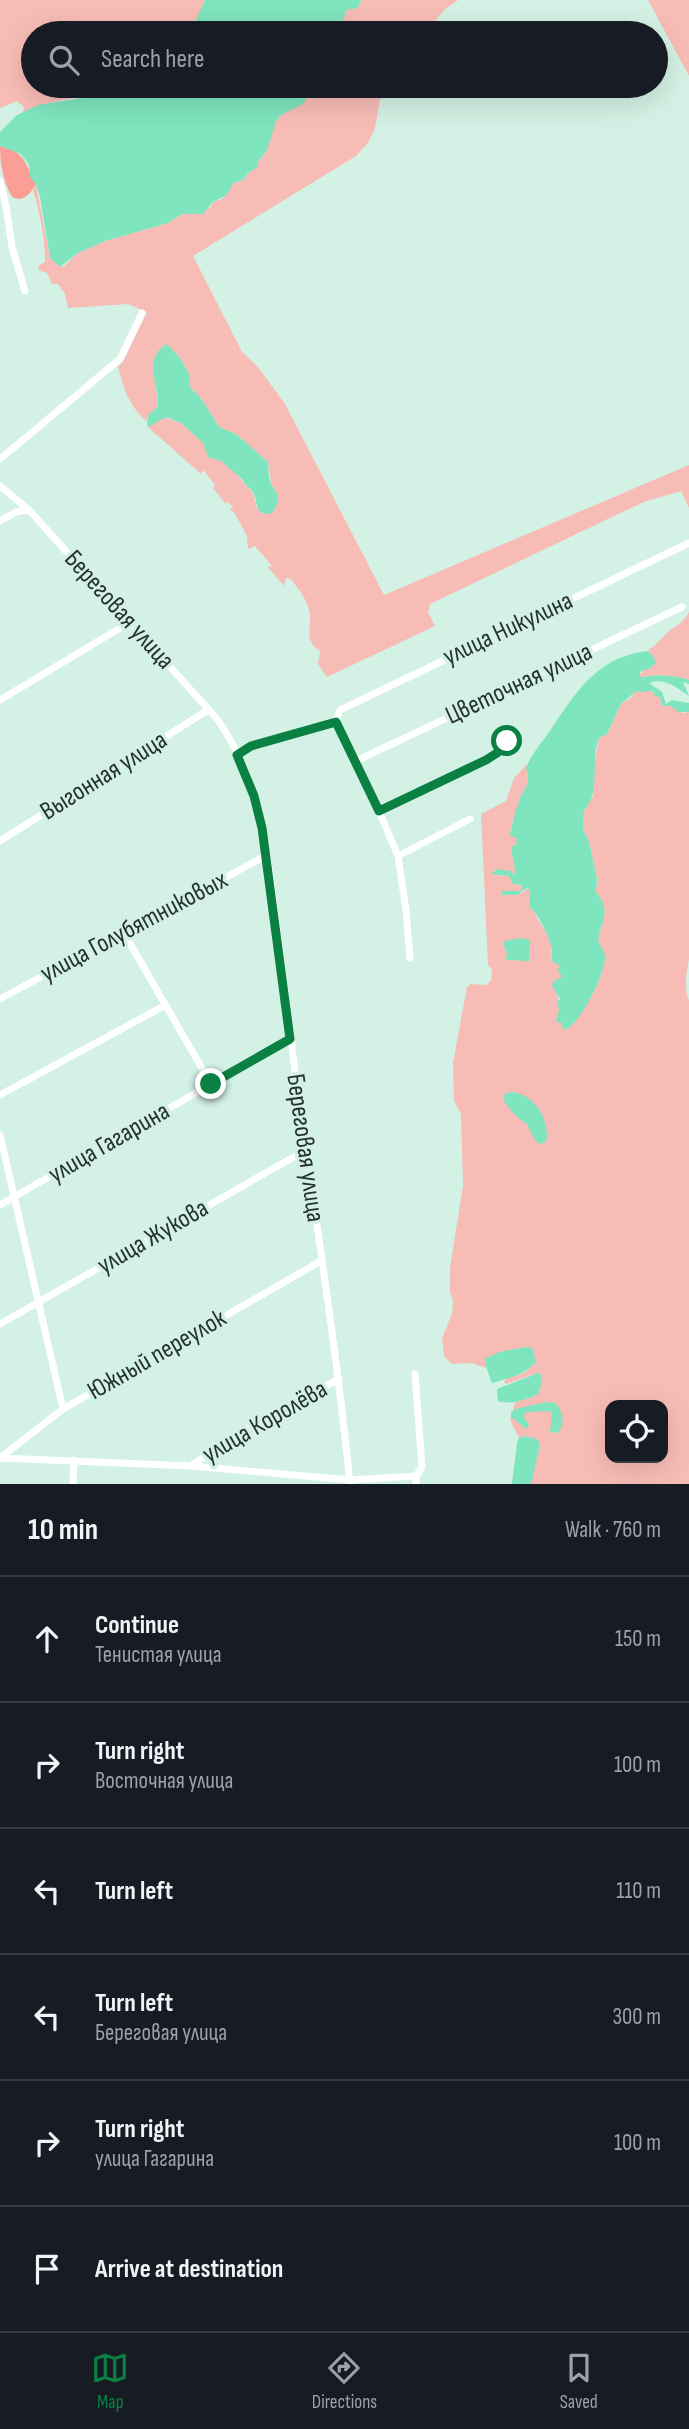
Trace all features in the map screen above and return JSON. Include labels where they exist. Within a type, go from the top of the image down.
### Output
[{"type":"street","points":[[0,181],[12,247],[25,291]]},
{"type":"street","points":[[0,460],[120,359],[142,313]]},
{"type":"street","name":"Береговая улица","points":[[0,486],[29,510],[220,724],[237,755],[254,796],[267,855],[290,1039],[339,1379],[350,1482]]},
{"type":"street","points":[[0,520],[16,512],[29,510]]},
{"type":"street","name":"улица Никулина","points":[[336,722],[340,710],[689,543]]},
{"type":"street","name":"Цветочная улица","points":[[356,761],[682,607]]},
{"type":"street","points":[[0,700],[131,622]]},
{"type":"street","name":"Выгонная улица","points":[[0,841],[208,710]]},
{"type":"street","points":[[237,755],[251,746],[336,722],[398,856],[410,958]]},
{"type":"street","points":[[379,811],[486,760],[497,753],[507,741]]},
{"type":"street","points":[[398,856],[470,819]]},
{"type":"street","name":"улица Голубятниковых","points":[[0,999],[267,855]]},
{"type":"street","points":[[124,933],[211,1084]]},
{"type":"street","points":[[0,1095],[164,1006]]},
{"type":"street","name":"улица Гагарина","points":[[0,1205],[290,1039]]},
{"type":"street","points":[[0,1135],[63,1409]]},
{"type":"street","name":"улица Жукова","points":[[0,1324],[306,1150]]},
{"type":"street","name":"Южный переулок","points":[[0,1458],[63,1409],[321,1261]]},
{"type":"street","points":[[415,1374],[422,1467],[416,1480]]},
{"type":"street","name":"улица Королёва","points":[[191,1466],[259,1421],[339,1379]]},
{"type":"street","name":"улица Королёва","points":[[0,1458],[191,1466],[350,1482],[416,1480]]},
{"type":"street","points":[[73,1484],[74,1460]]},
{"type":"shaded area","points":[[0,0],[205,0],[195,21],[21,21],[21,98],[74,98],[48,103],[23,113],[24,107],[17,101],[0,108]]},
{"type":"shaded area","points":[[205,0],[361,0],[355,9],[347,9],[342,21],[195,21]]},
{"type":"shaded area","points":[[361,0],[458,0],[435,21],[342,21],[346,9],[359,6]]},
{"type":"shaded area","points":[[648,0],[689,0],[689,76],[668,37],[668,21],[659,21]]},
{"type":"shaded area","points":[[82,98],[307,98],[303,104],[281,115],[276,121],[267,150],[257,163],[258,167],[243,180],[233,183],[227,195],[213,202],[203,214],[182,214],[168,223],[105,241],[78,253],[60,267],[50,258],[40,197],[36,184],[30,177],[29,165],[21,154],[0,146],[0,132],[17,115],[38,105]]},
{"type":"shaded area","points":[[306,98],[381,98],[375,128],[368,143],[356,156],[193,256],[242,352],[258,367],[285,404],[384,595],[689,465],[689,508],[681,491],[644,502],[614,516],[430,604],[428,612],[435,626],[327,677],[318,664],[320,651],[310,639],[309,610],[300,591],[291,579],[286,578],[284,586],[255,546],[248,549],[247,536],[234,512],[230,510],[233,507],[227,501],[226,504],[213,488],[215,485],[203,470],[201,474],[148,427],[164,417],[181,423],[231,468],[253,493],[257,508],[266,514],[275,510],[268,462],[236,434],[219,427],[201,398],[190,387],[181,359],[176,353],[154,371],[158,406],[146,421],[140,416],[128,397],[118,367],[147,312],[128,304],[68,308],[65,294],[58,284],[52,284],[47,273],[39,270],[38,266],[45,262],[44,244],[33,190],[36,184],[50,258],[63,267],[78,253],[105,241],[168,223],[182,214],[210,208],[213,202],[222,199],[233,183],[243,180],[262,158],[276,121],[281,115],[302,104]]},
{"type":"shaded area","points":[[0,146],[20,156],[36,184],[23,198],[12,197],[9,191],[3,173]]},
{"type":"shaded area","points":[[167,344],[181,359],[189,374],[190,387],[201,398],[219,427],[236,434],[268,462],[270,482],[278,498],[271,513],[259,511],[254,494],[243,480],[221,461],[208,457],[203,443],[181,423],[166,417],[148,427],[148,416],[158,406],[153,364],[159,350]]},
{"type":"shaded area","points":[[689,612],[689,680],[664,675],[640,677],[638,675],[644,671],[650,652],[647,651],[682,622]]},
{"type":"shaded area","points":[[647,651],[652,654],[656,663],[640,672],[640,677],[664,676],[689,680],[689,684],[683,682],[689,696],[665,682],[649,683],[662,692],[666,704],[672,700],[689,703],[689,712],[678,712],[671,706],[662,706],[660,697],[655,696],[653,691],[635,692],[621,704],[607,734],[599,738],[595,756],[594,786],[584,810],[583,828],[597,879],[596,892],[603,905],[604,916],[598,941],[605,956],[597,985],[585,1008],[565,1030],[562,1023],[556,1022],[559,1009],[557,1001],[560,999],[552,986],[554,981],[562,977],[558,971],[559,965],[551,961],[549,940],[540,920],[529,907],[530,890],[527,888],[517,895],[502,895],[502,891],[521,891],[522,885],[513,884],[509,876],[491,874],[497,869],[516,875],[511,849],[516,845],[517,839],[510,835],[521,796],[528,782],[526,768],[533,754],[578,691],[600,669],[629,655]]},
{"type":"shaded area","points":[[650,690],[660,697],[662,706],[671,706],[683,713],[689,712],[689,959],[686,991],[689,1001],[689,1484],[530,1484],[537,1453],[525,1436],[519,1438],[510,1420],[515,1402],[533,1397],[538,1373],[506,1384],[504,1382],[524,1373],[536,1362],[485,1360],[486,1368],[472,1363],[452,1364],[444,1356],[442,1339],[452,1313],[450,1267],[463,1186],[461,1114],[454,1101],[453,1063],[467,987],[471,984],[487,985],[491,980],[492,969],[488,965],[481,814],[506,801],[514,778],[527,764],[528,783],[510,834],[517,839],[516,845],[511,849],[516,876],[513,873],[494,875],[509,876],[512,882],[522,885],[521,891],[506,892],[511,895],[522,893],[528,888],[530,890],[529,907],[535,910],[551,947],[550,958],[559,965],[563,977],[554,981],[560,1022],[569,1028],[593,994],[604,965],[604,954],[598,941],[604,911],[596,892],[597,879],[583,828],[584,810],[593,796],[593,770],[599,738],[607,734],[621,704],[632,697],[634,692]]},
{"type":"shaded area","points":[[521,938],[530,940],[529,961],[506,960],[507,953],[503,944],[505,941]]},
{"type":"shaded area","points":[[510,1092],[518,1093],[533,1102],[546,1125],[546,1142],[540,1144],[534,1139],[527,1124],[507,1105],[503,1098]]},
{"type":"shaded area","points":[[532,1348],[536,1362],[522,1373],[492,1383],[485,1364],[486,1358],[499,1352]]},
{"type":"shaded area","points":[[541,1374],[542,1382],[538,1394],[518,1401],[498,1401],[497,1389]]},
{"type":"shaded area","points":[[546,1402],[555,1403],[562,1414],[562,1426],[557,1433],[550,1432],[550,1411],[525,1412],[524,1417],[529,1425],[526,1429],[511,1417],[515,1409]]},
{"type":"shaded area","points":[[525,1436],[537,1439],[540,1444],[532,1481],[530,1484],[512,1484],[517,1443],[519,1438]]},
{"type":"route","points":[[211,1084],[290,1039],[280,947],[262,828],[254,796],[237,755],[251,746],[336,722],[379,811],[486,760],[497,753],[507,741]]}]
